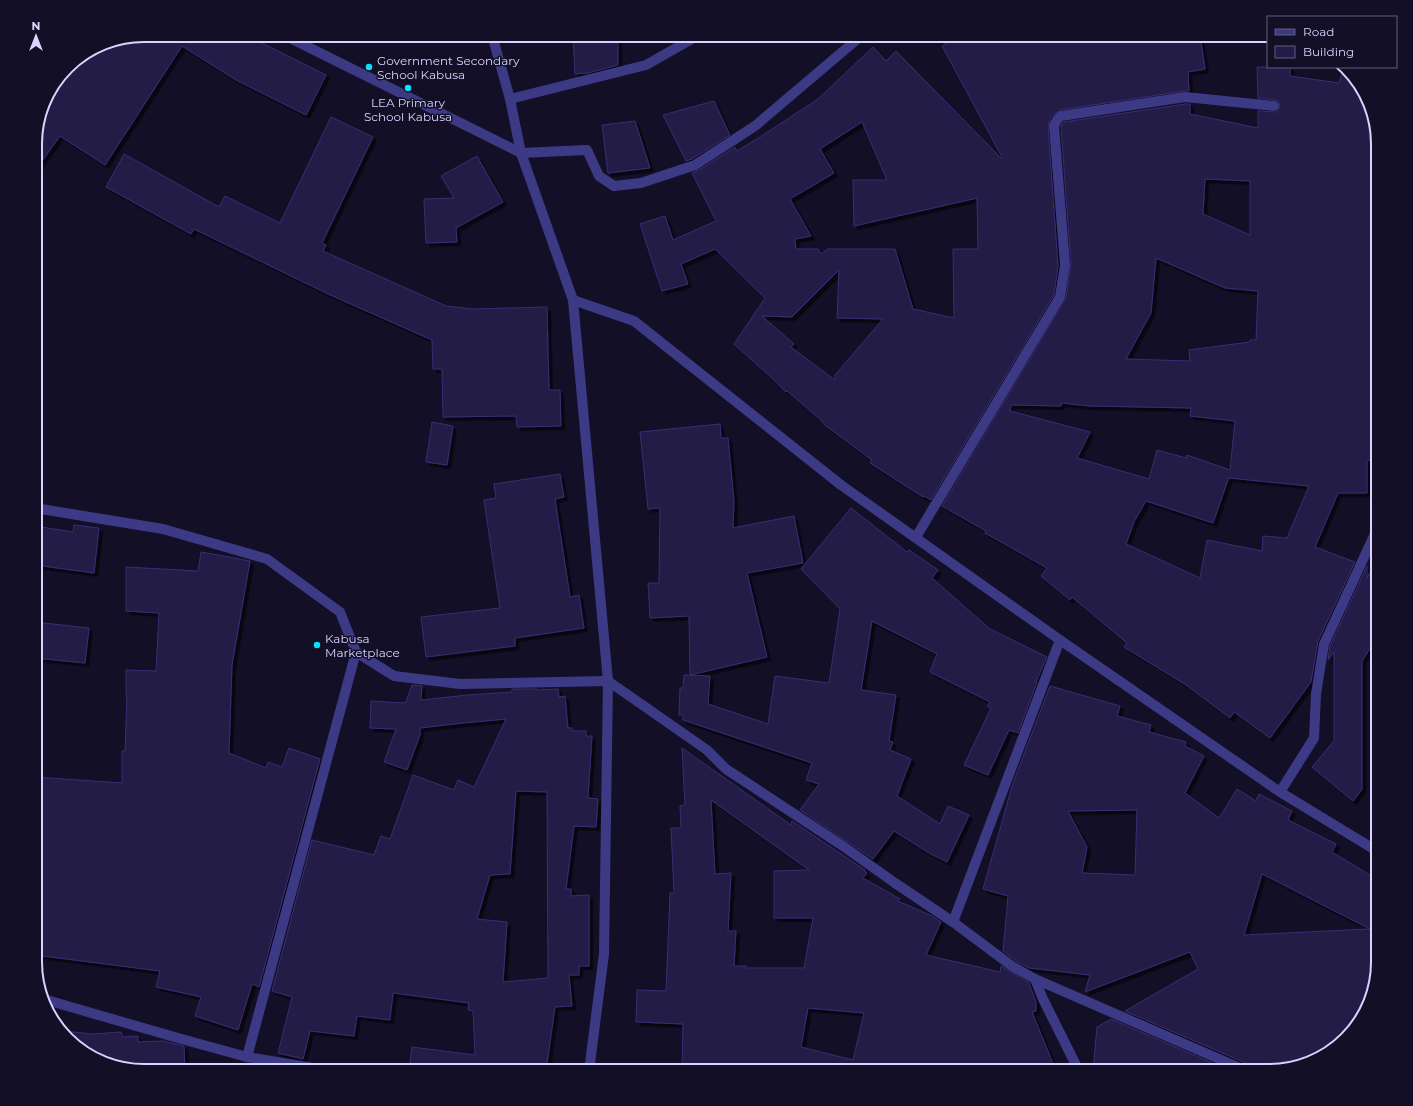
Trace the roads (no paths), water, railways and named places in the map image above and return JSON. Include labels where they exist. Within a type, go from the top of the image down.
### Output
[{"type":"street","points":[[298,42],[521,153],[587,150],[599,176],[614,186],[641,183],[695,165],[754,126],[854,42]]},
{"type":"street","points":[[494,42],[510,99],[521,153],[573,300],[608,681],[604,954],[591,1064]]},
{"type":"street","points":[[510,99],[646,65],[687,42]]},
{"type":"street","points":[[916,538],[1060,297],[1065,265],[1054,126],[1057,120],[1061,116],[1185,97],[1274,106]]},
{"type":"street","points":[[573,300],[634,321],[841,485],[1060,640],[1280,792],[1371,844]]},
{"type":"street","points":[[42,509],[163,529],[267,559],[340,612],[356,652],[394,676],[460,684],[608,681],[707,750],[726,769],[843,846],[953,922],[1012,966],[1035,979],[1231,1064]]},
{"type":"street","points":[[1280,792],[1314,738],[1316,694],[1324,644],[1371,542]]},
{"type":"street","points":[[953,922],[1060,640]]},
{"type":"street","points":[[247,1057],[356,652]]},
{"type":"street","points":[[1035,979],[1042,997],[1076,1064]]},
{"type":"street","points":[[50,1001],[247,1057],[289,1064]]},
{"type":"place","name":"Government Secondary School Kabusa","points":[[369,67]]},
{"type":"place","name":"LEA Primary School Kabusa","points":[[408,88]]},
{"type":"place","name":"Kabusa Marketplace","points":[[317,645]]}]
